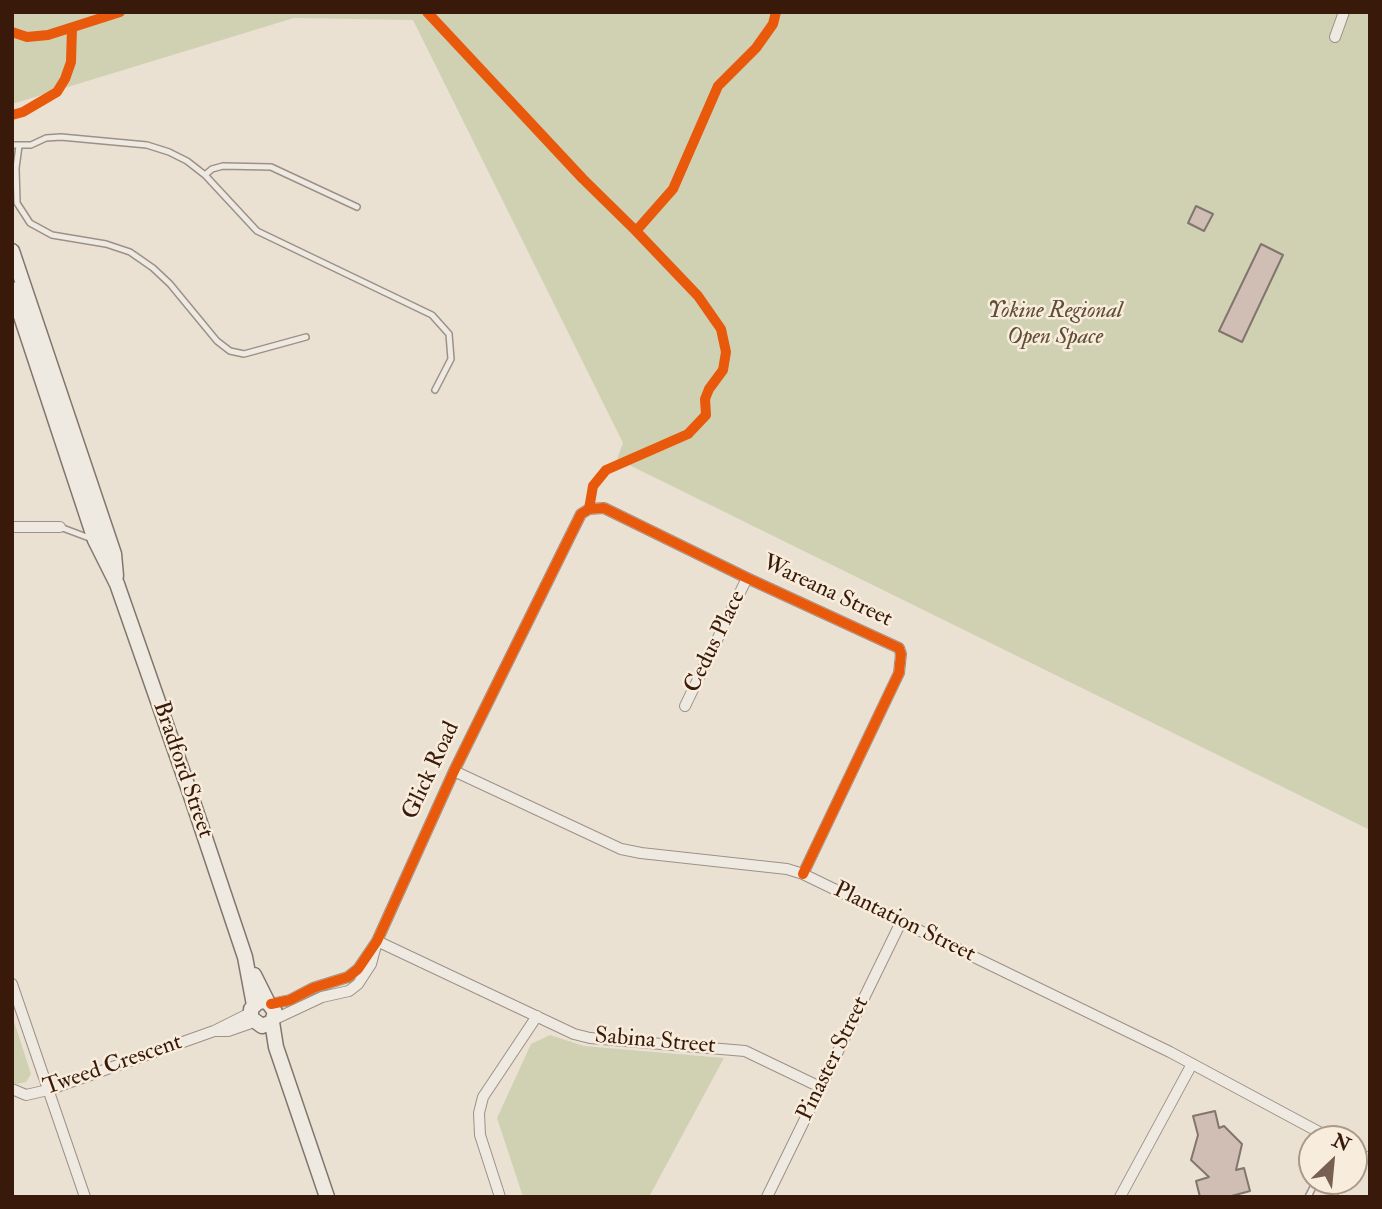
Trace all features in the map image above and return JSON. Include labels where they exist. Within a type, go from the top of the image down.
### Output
[{"type":"street","points":[[1335,37],[1344,12]]},
{"type":"street","name":"Bradford Street","points":[[12,251],[114,554],[117,584]]},
{"type":"street","name":"Bradford Street","points":[[12,289],[95,540],[117,584],[327,1197]]},
{"type":"street","name":"Wareana Street","points":[[589,509],[604,508],[899,648],[900,673],[803,874]]},
{"type":"street","name":"Glick Road","points":[[263,1014],[349,991],[358,984],[371,964],[377,941],[454,771],[581,514],[589,509]]},
{"type":"street","points":[[12,527],[60,527]]},
{"type":"street","name":"Cedus Place","points":[[685,706],[747,578]]},
{"type":"street","name":"Plantation Street","points":[[454,771],[621,849],[786,869],[803,874],[1192,1064],[1306,1125]]},
{"type":"street","name":"Pinaster Street","points":[[767,1197],[901,922]]},
{"type":"street","name":"Glick Road","points":[[263,1014],[313,988],[348,977],[358,969],[377,941]]},
{"type":"street","name":"Sabina Street","points":[[377,941],[574,1034],[590,1038],[745,1051],[820,1087]]},
{"type":"street","points":[[12,984],[85,1197]]},
{"type":"street","name":"Tweed Crescent","points":[[12,1089],[26,1095],[48,1090],[214,1031],[228,1031],[263,1014]]},
{"type":"street","points":[[500,1197],[480,1135],[483,1097],[537,1017]]},
{"type":"street","points":[[1120,1197],[1192,1064]]},
{"type":"lane","points":[[306,337],[244,354],[230,351],[217,341],[170,284],[153,268],[130,253],[106,244],[52,235],[30,223],[17,203],[16,145],[61,137],[147,145],[169,152],[205,175],[257,230],[432,315],[449,334],[451,359],[435,390]]},
{"type":"lane","points":[[205,175],[222,166],[271,167],[357,207]]},
{"type":"lane","points":[[60,527],[95,540]]},
{"type":"green space","name":"Yokine Regional Open Space","points":[[12,12],[1370,12],[1370,830],[617,459],[623,443],[413,20],[294,18],[12,104]]},
{"type":"green space","points":[[12,1015],[31,1074],[26,1082],[17,1084],[12,1082]]},
{"type":"green space","points":[[550,1035],[584,1046],[724,1058],[649,1197],[523,1197],[497,1118],[531,1044]]},
{"type":"building","points":[[1196,206],[1213,214],[1204,231],[1188,223]]},
{"type":"building","points":[[1261,244],[1283,255],[1242,342],[1219,331]]},
{"type":"building","points":[[1215,1111],[1219,1128],[1224,1126],[1242,1144],[1236,1170],[1244,1168],[1250,1191],[1228,1197],[1200,1197],[1196,1181],[1209,1177],[1191,1160],[1198,1135],[1193,1116]]},
{"type":"cycle path","points":[[12,32],[27,37],[48,35],[120,12]]},
{"type":"cycle path","points":[[427,12],[583,179],[636,231]]},
{"type":"cycle path","points":[[589,509],[593,486],[606,470],[688,434],[706,415],[705,399],[723,370],[726,352],[721,329],[698,296],[636,231],[673,189],[718,86],[756,48],[773,24],[776,12]]},
{"type":"cycle path","points":[[12,115],[23,112],[57,92],[71,62],[72,28]]},
{"type":"cycle path","points":[[589,509],[604,508],[899,648],[899,673],[803,874]]},
{"type":"cycle path","points":[[271,1004],[290,1000],[313,988],[348,977],[358,969],[377,941],[454,771],[581,514],[589,509]]}]
